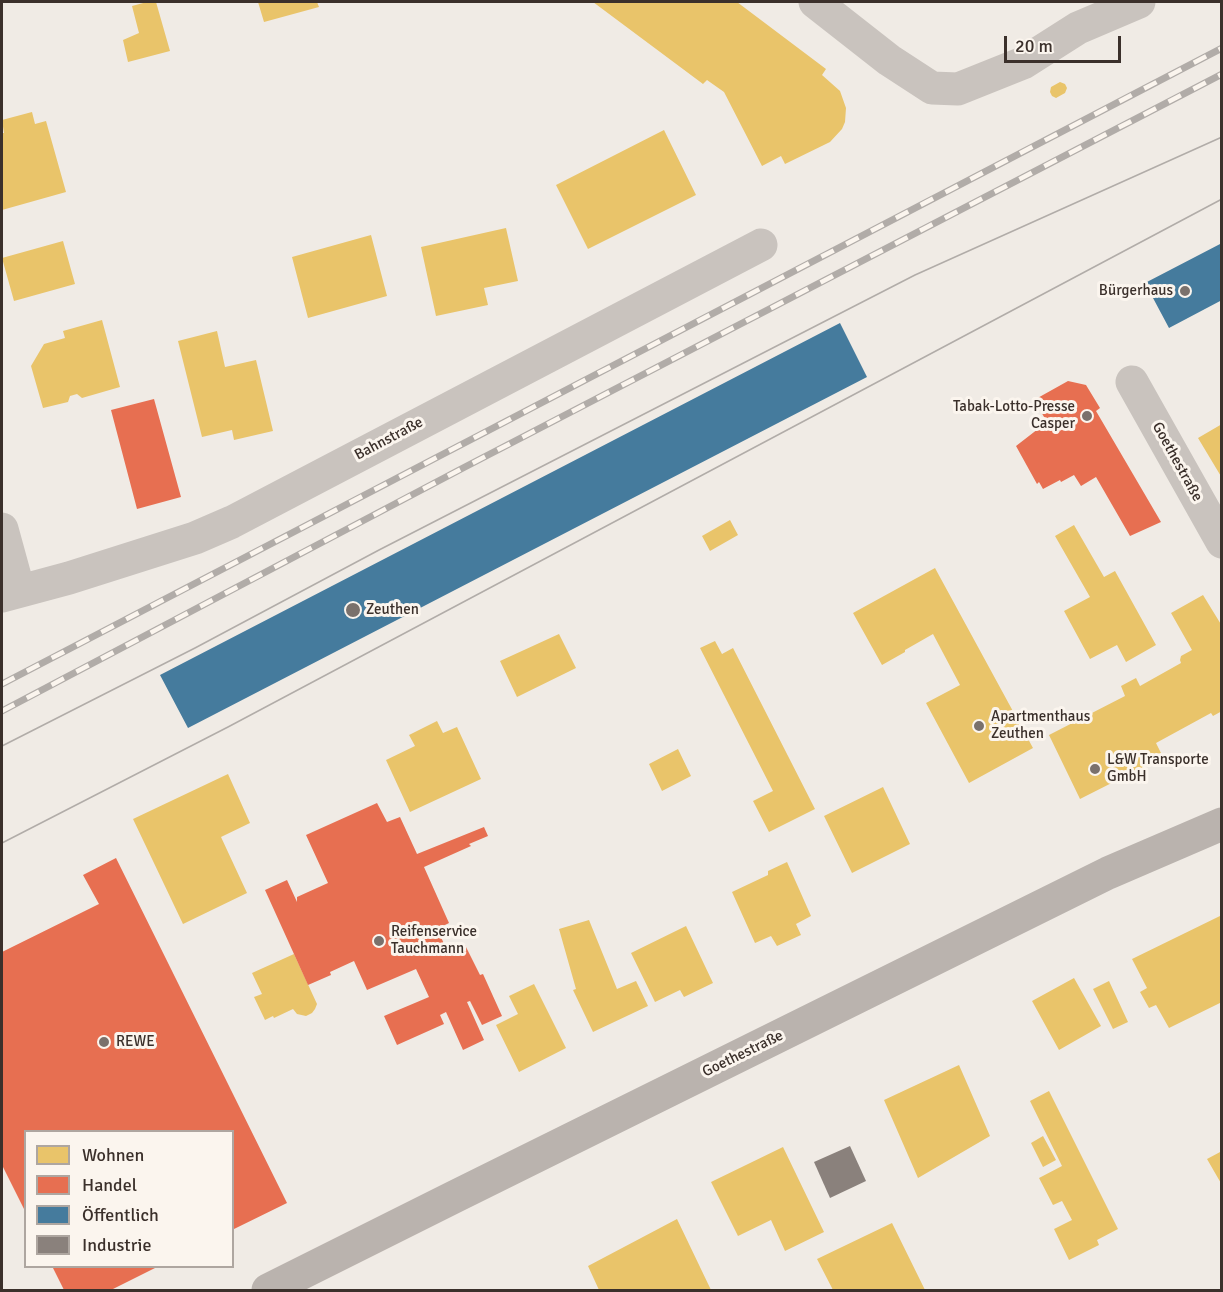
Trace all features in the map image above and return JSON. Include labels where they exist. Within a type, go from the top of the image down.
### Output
[{"type":"main road","name":"Goethestraße","points":[[268,1290],[1098,878],[1221,824]]},
{"type":"street","points":[[815,2],[889,60],[932,88],[958,88],[1023,63],[1078,28],[1139,2]]},
{"type":"street","name":"Bahnstraße","points":[[10,594],[195,538],[232,522],[761,244]]},
{"type":"street","name":"Goethestraße","points":[[1131,382],[1221,542]]},
{"type":"street","points":[[2,529],[10,594]]},
{"type":"building: Wohnen","points":[[156,2],[170,51],[128,62],[123,40],[139,33],[132,6]]},
{"type":"building: Wohnen","points":[[258,2],[317,2],[319,7],[264,22]]},
{"type":"building: Wohnen","points":[[593,2],[737,2],[826,69],[822,75],[840,91],[846,108],[842,129],[830,142],[785,164],[781,156],[762,166],[724,92],[707,80],[703,84]]},
{"type":"building: Wohnen","points":[[1060,82],[1067,88],[1065,93],[1056,98],[1050,92],[1051,87]]},
{"type":"building: Wohnen","points":[[32,112],[35,124],[46,121],[66,192],[2,210],[2,133],[4,133],[2,120]]},
{"type":"building: Wohnen","points":[[664,130],[696,195],[588,249],[556,185]]},
{"type":"building: Wohnen","points":[[506,228],[518,281],[484,288],[488,305],[436,316],[421,247]]},
{"type":"building: Wohnen","points":[[371,235],[387,296],[308,318],[292,257]]},
{"type":"building: Wohnen","points":[[63,241],[75,284],[14,301],[2,258]]},
{"type":"building: Wohnen","points":[[102,320],[120,387],[82,398],[77,394],[70,396],[68,402],[43,408],[31,366],[44,344],[65,338],[63,331]]},
{"type":"building: Wohnen","points":[[217,331],[225,367],[256,360],[273,431],[234,440],[232,430],[202,437],[178,341]]},
{"type":"building: Wohnen","points":[[1222,424],[1222,478],[1198,438]]},
{"type":"building: Wohnen","points":[[730,520],[738,535],[710,551],[702,536]]},
{"type":"building: Wohnen","points":[[1074,525],[1104,577],[1115,571],[1156,645],[1126,662],[1117,645],[1090,659],[1064,611],[1090,597],[1055,536]]},
{"type":"building: Wohnen","points":[[935,568],[1033,748],[969,783],[926,703],[960,685],[933,634],[882,665],[853,613]]},
{"type":"building: Wohnen","points":[[1203,595],[1222,626],[1222,711],[1213,716],[1211,713],[1156,743],[1163,757],[1080,799],[1049,735],[1125,696],[1121,686],[1136,678],[1140,686],[1181,663],[1181,656],[1192,650],[1171,613]]},
{"type":"building: Wohnen","points":[[559,634],[576,668],[517,697],[500,661]]},
{"type":"building: Wohnen","points":[[715,641],[722,654],[733,648],[815,809],[769,832],[753,801],[773,791],[700,648]]},
{"type":"building: Wohnen","points":[[437,721],[443,733],[457,727],[481,779],[410,812],[386,760],[415,746],[409,735]]},
{"type":"building: Wohnen","points":[[678,749],[691,776],[662,791],[649,764]]},
{"type":"building: Wohnen","points":[[228,774],[250,823],[221,837],[247,893],[183,924],[133,819]]},
{"type":"building: Wohnen","points":[[883,787],[910,844],[852,873],[824,816]]},
{"type":"building: Wohnen","points":[[787,862],[811,916],[796,924],[801,935],[777,946],[771,936],[755,943],[732,892],[768,875],[768,871]]},
{"type":"building: Wohnen","points":[[1222,915],[1222,1002],[1169,1028],[1156,1005],[1149,1008],[1140,992],[1147,988],[1132,959]]},
{"type":"building: Wohnen","points":[[589,920],[617,989],[636,981],[648,1006],[593,1032],[573,990],[576,989],[559,929]]},
{"type":"building: Wohnen","points":[[686,926],[713,983],[684,997],[680,990],[655,1002],[631,953]]},
{"type":"building: Wohnen","points":[[294,954],[317,1004],[315,1009],[306,1016],[297,1014],[293,1009],[265,1020],[254,997],[262,994],[252,973]]},
{"type":"building: Wohnen","points":[[1074,978],[1101,1026],[1059,1050],[1032,1001]]},
{"type":"building: Wohnen","points":[[1109,981],[1128,1022],[1113,1029],[1093,989]]},
{"type":"building: Wohnen","points":[[534,984],[566,1048],[519,1072],[496,1025],[518,1014],[509,996]]},
{"type":"building: Wohnen","points":[[959,1065],[990,1136],[918,1178],[884,1100]]},
{"type":"building: Wohnen","points":[[1049,1091],[1118,1229],[1097,1240],[1099,1245],[1069,1260],[1054,1229],[1072,1220],[1062,1201],[1053,1205],[1039,1178],[1062,1166],[1030,1101]]},
{"type":"building: Wohnen","points":[[1043,1136],[1056,1160],[1043,1167],[1031,1143]]},
{"type":"building: Wohnen","points":[[783,1147],[824,1232],[785,1251],[771,1220],[738,1236],[711,1182]]},
{"type":"building: Wohnen","points":[[1222,1151],[1222,1185],[1207,1159]]},
{"type":"building: Wohnen","points":[[677,1219],[711,1290],[599,1290],[588,1266]]},
{"type":"building: Wohnen","points":[[892,1223],[925,1290],[833,1290],[817,1259]]},
{"type":"building: Handel","points":[[1068,381],[1086,385],[1100,408],[1096,411],[1161,522],[1130,536],[1096,477],[1081,486],[1074,475],[1043,489],[1039,482],[1037,484],[1016,446],[1047,422],[1034,400]]},
{"type":"building: Handel","points":[[154,399],[181,497],[137,509],[111,410]]},
{"type":"building: Handel","points":[[377,803],[387,822],[400,817],[417,854],[484,827],[488,836],[424,867],[449,923],[437,929],[448,952],[465,945],[480,975],[483,974],[502,1016],[482,1025],[470,1001],[467,1002],[484,1040],[463,1050],[446,1012],[440,1015],[444,1024],[397,1045],[384,1016],[429,997],[416,969],[367,990],[354,961],[308,985],[265,890],[287,880],[297,902],[297,897],[328,883],[306,835]]},
{"type":"building: Handel","name":"REWE","points":[[116,858],[287,1203],[234,1229],[234,1130],[24,1130],[24,1209],[2,1165],[2,952],[99,904],[83,875]]},
{"type":"building: Handel","points":[[53,1268],[155,1268],[111,1290],[64,1290]]},
{"type":"building: Öffentlich","name":"Bürgerhaus","points":[[1222,243],[1222,300],[1169,328],[1145,283]]},
{"type":"building: Öffentlich","points":[[840,323],[867,377],[188,728],[160,675]]},
{"type":"building: Industrie","points":[[850,1146],[866,1181],[830,1198],[814,1162]]},
{"type":"tram line","points":[[2,746],[915,275],[1222,137]]},
{"type":"tram line","points":[[2,843],[228,727],[1222,199]]},
{"type":"railway","points":[[2,684],[1222,48]]},
{"type":"railway","points":[[2,711],[463,468],[1222,74]]},
{"type":"place","name":"Bürgerhaus","points":[[1185,291]]},
{"type":"place","name":"Tabak-Lotto-Presse Casper","points":[[1087,416]]},
{"type":"place","name":"Zeuthen","points":[[353,610]]},
{"type":"place","name":"Apartmenthaus Zeuthen","points":[[979,726]]},
{"type":"place","name":"L&W Transporte GmbH","points":[[1095,769]]},
{"type":"place","name":"Reifenservice Tauchmann","points":[[379,941]]},
{"type":"place","name":"REWE","points":[[104,1042]]}]
